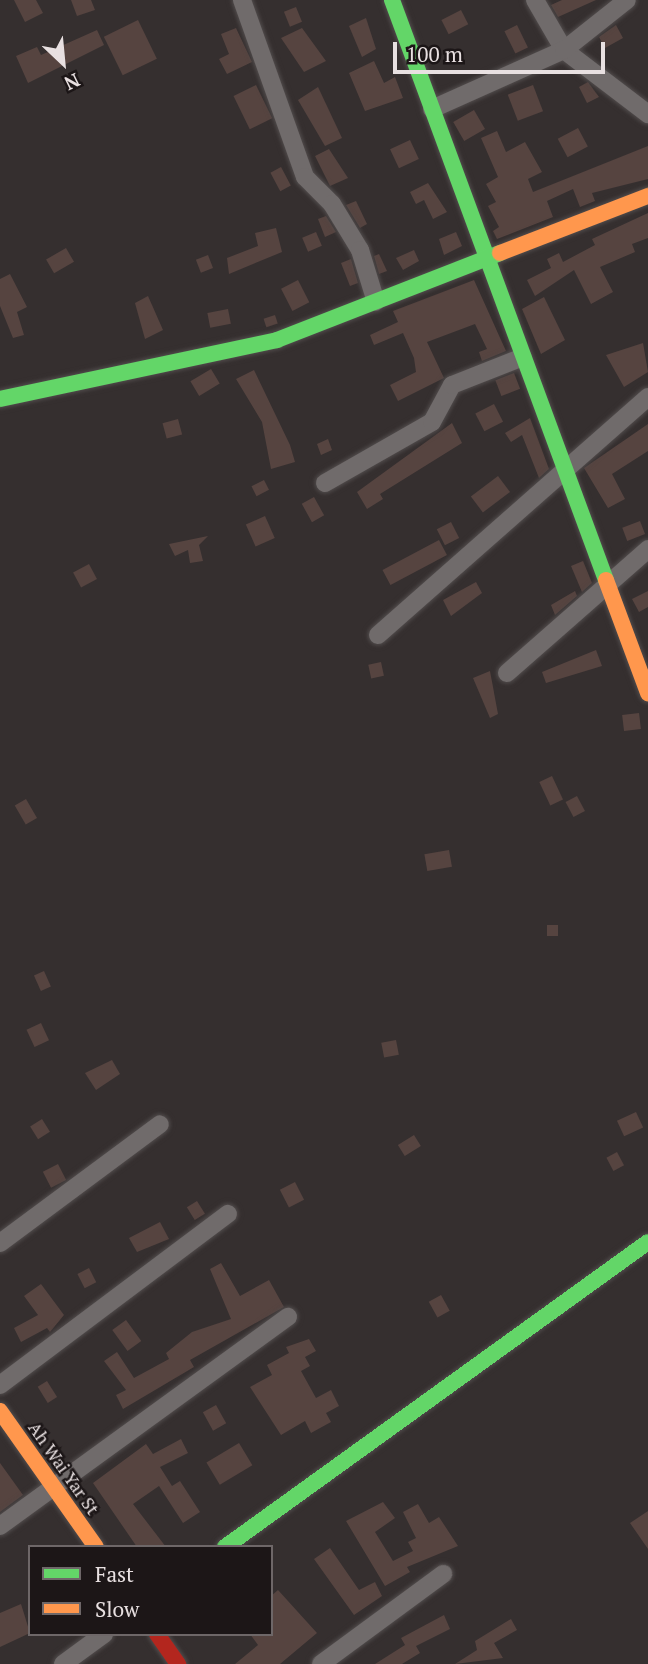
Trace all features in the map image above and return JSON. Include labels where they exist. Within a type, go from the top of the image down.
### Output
[{"type":"street","points":[[242,0],[305,177],[332,204],[360,250],[376,302]]},
{"type":"street","points":[[391,0],[648,692]]},
{"type":"street","points":[[535,0],[565,50],[648,114]]},
{"type":"street","points":[[432,109],[565,50],[627,0]]},
{"type":"street","points":[[0,399],[277,340],[648,196]]},
{"type":"street","points":[[326,483],[432,422],[452,385],[523,357]]},
{"type":"street","points":[[378,635],[648,397]]},
{"type":"street","points":[[507,673],[648,549]]},
{"type":"street","points":[[0,1243],[160,1124]]},
{"type":"street","points":[[0,1385],[228,1214]]},
{"type":"street","points":[[228,1545],[648,1242]]},
{"type":"street","points":[[0,1526],[288,1317]]},
{"type":"street","name":"Ah Wai Yar St","points":[[0,1410],[95,1545]]},
{"type":"street","points":[[321,1664],[443,1574]]},
{"type":"street","points":[[63,1664],[101,1636]]},
{"type":"street","points":[[158,1636],[178,1664]]},
{"type":"building","points":[[14,0],[36,0],[43,13],[25,22]]},
{"type":"building","points":[[71,0],[91,0],[95,10],[77,16]]},
{"type":"building","points":[[562,0],[596,0],[558,17],[551,5]]},
{"type":"building","points":[[296,7],[302,22],[290,27],[284,12]]},
{"type":"building","points":[[461,10],[468,24],[449,34],[441,20]]},
{"type":"building","points":[[366,18],[376,49],[362,57],[349,26]]},
{"type":"building","points":[[138,20],[157,59],[123,75],[104,37]]},
{"type":"building","points":[[517,25],[528,47],[515,54],[504,31]]},
{"type":"building","points":[[616,25],[623,38],[605,48],[599,37]]},
{"type":"building","points":[[236,28],[252,62],[227,74],[219,59],[229,54],[221,34]]},
{"type":"building","points":[[302,28],[326,61],[304,72],[281,38]]},
{"type":"building","points":[[97,30],[104,45],[28,83],[16,56],[37,47],[41,55]]},
{"type":"building","points":[[374,61],[384,83],[395,77],[403,98],[365,111],[349,73]]},
{"type":"building","points":[[588,82],[599,97],[587,103],[579,87]]},
{"type":"building","points":[[256,85],[272,118],[250,129],[234,96]]},
{"type":"building","points":[[533,85],[543,111],[518,121],[508,95]]},
{"type":"building","points":[[318,87],[342,138],[325,146],[298,100]]},
{"type":"building","points":[[474,110],[485,129],[464,141],[453,122]]},
{"type":"building","points":[[578,128],[588,147],[568,157],[558,139]]},
{"type":"building","points":[[497,131],[506,152],[525,142],[542,172],[528,179],[533,192],[648,146],[648,179],[592,193],[595,201],[580,207],[573,189],[547,201],[553,217],[497,239],[493,231],[499,227],[488,206],[496,202],[486,184],[498,177],[481,138]]},
{"type":"building","points":[[410,140],[419,159],[399,168],[390,149]]},
{"type":"building","points":[[329,149],[348,178],[330,186],[315,156]]},
{"type":"building","points":[[281,167],[291,186],[280,191],[270,173]]},
{"type":"building","points":[[428,183],[447,212],[433,219],[424,200],[416,204],[410,192]]},
{"type":"building","points":[[356,201],[367,224],[360,228],[346,205]]},
{"type":"building","points":[[648,213],[648,238],[632,244],[635,252],[600,267],[613,292],[591,304],[574,270],[535,296],[527,280],[551,268],[547,259],[559,253],[563,262],[595,245],[592,239]]},
{"type":"building","points":[[326,216],[336,232],[325,237],[318,219]]},
{"type":"building","points":[[276,228],[282,252],[229,274],[227,258],[258,246],[255,233]]},
{"type":"building","points":[[316,232],[322,246],[308,252],[302,238]]},
{"type":"building","points":[[456,232],[462,246],[444,255],[439,239]]},
{"type":"building","points":[[66,248],[74,262],[54,273],[46,260]]},
{"type":"building","points":[[414,250],[419,261],[403,270],[396,258]]},
{"type":"building","points":[[379,254],[387,271],[379,274],[374,256]]},
{"type":"building","points":[[208,255],[213,268],[201,273],[196,260]]},
{"type":"building","points":[[351,259],[358,283],[350,286],[341,263]]},
{"type":"building","points":[[10,274],[27,307],[17,312],[24,335],[13,338],[0,306],[0,279]]},
{"type":"building","points":[[298,280],[309,302],[292,311],[281,289]]},
{"type":"building","points":[[474,280],[506,351],[482,361],[479,352],[487,349],[475,324],[427,342],[444,378],[398,401],[390,385],[416,372],[414,358],[403,333],[374,345],[370,335],[398,322],[393,311]]},
{"type":"building","points":[[148,296],[163,330],[145,339],[135,303]]},
{"type":"building","points":[[544,297],[565,340],[541,354],[522,309]]},
{"type":"building","points":[[228,309],[231,324],[210,328],[207,313]]},
{"type":"building","points":[[275,315],[278,324],[266,327],[264,319]]},
{"type":"building","points":[[643,343],[648,372],[624,387],[606,355]]},
{"type":"building","points":[[211,369],[220,384],[199,396],[190,381]]},
{"type":"building","points":[[254,370],[290,445],[295,462],[271,469],[262,422],[236,379]]},
{"type":"building","points":[[514,373],[520,389],[501,396],[495,380]]},
{"type":"building","points":[[494,404],[503,422],[484,431],[475,414]]},
{"type":"building","points":[[530,418],[549,469],[539,478],[522,435],[511,442],[505,433]]},
{"type":"building","points":[[178,419],[182,434],[167,439],[163,423]]},
{"type":"building","points":[[452,423],[462,443],[380,494],[383,499],[367,509],[357,492]]},
{"type":"building","points":[[648,424],[648,451],[612,474],[625,499],[608,508],[584,468]]},
{"type":"building","points":[[328,439],[332,450],[321,455],[317,444]]},
{"type":"building","points":[[498,476],[510,492],[483,512],[471,496]]},
{"type":"building","points":[[264,480],[269,490],[257,496],[252,486]]},
{"type":"building","points":[[314,497],[324,515],[312,522],[302,504]]},
{"type":"building","points":[[265,516],[275,538],[256,546],[246,525]]},
{"type":"building","points":[[640,521],[645,534],[627,541],[622,528]]},
{"type":"building","points":[[451,522],[459,538],[445,545],[437,529]]},
{"type":"building","points":[[208,536],[199,545],[203,561],[190,563],[188,550],[175,556],[169,544]]},
{"type":"building","points":[[439,540],[447,555],[390,585],[382,570]]},
{"type":"building","points":[[583,561],[592,583],[582,592],[571,566]]},
{"type":"building","points":[[89,564],[97,579],[81,587],[73,572]]},
{"type":"building","points":[[476,582],[482,593],[451,616],[443,600]]},
{"type":"building","points":[[575,591],[577,596],[555,615],[551,605]]},
{"type":"building","points":[[648,591],[648,607],[639,612],[632,599]]},
{"type":"building","points":[[596,650],[602,666],[546,683],[542,672]]},
{"type":"building","points":[[381,662],[384,676],[371,678],[368,665]]},
{"type":"building","points":[[490,671],[498,714],[490,718],[473,678]]},
{"type":"building","points":[[639,713],[641,729],[624,731],[622,715]]},
{"type":"building","points":[[552,776],[563,800],[550,805],[539,782]]},
{"type":"building","points":[[577,796],[585,811],[574,817],[566,802]]},
{"type":"building","points":[[26,799],[37,818],[26,825],[15,806]]},
{"type":"building","points":[[449,850],[452,867],[427,871],[424,854]]},
{"type":"building","points":[[547,925],[558,925],[558,936],[547,936]]},
{"type":"building","points":[[44,971],[51,987],[41,991],[34,975]]},
{"type":"building","points":[[41,1023],[49,1040],[35,1047],[26,1030]]},
{"type":"building","points":[[396,1040],[399,1055],[384,1058],[381,1043]]},
{"type":"building","points":[[112,1060],[120,1074],[96,1090],[85,1073]]},
{"type":"building","points":[[636,1112],[643,1127],[624,1136],[617,1121]]},
{"type":"building","points":[[42,1119],[50,1132],[38,1139],[30,1126]]},
{"type":"building","points":[[414,1135],[421,1146],[405,1156],[398,1145]]},
{"type":"building","points":[[617,1152],[624,1165],[613,1171],[606,1158]]},
{"type":"building","points":[[58,1164],[66,1180],[51,1188],[43,1172]]},
{"type":"building","points":[[295,1182],[304,1200],[289,1208],[280,1190]]},
{"type":"building","points":[[197,1201],[205,1214],[195,1220],[187,1207]]},
{"type":"building","points":[[160,1222],[169,1239],[137,1252],[129,1238]]},
{"type":"building","points":[[221,1263],[240,1296],[269,1280],[284,1307],[190,1360],[194,1367],[123,1409],[116,1395],[126,1390],[104,1361],[117,1352],[134,1378],[169,1359],[166,1353],[192,1332],[231,1319],[210,1269]]},
{"type":"building","points":[[89,1268],[96,1282],[85,1288],[77,1274]]},
{"type":"building","points":[[41,1284],[64,1315],[50,1332],[47,1328],[21,1342],[14,1328],[38,1315],[24,1296]]},
{"type":"building","points":[[441,1295],[450,1311],[437,1318],[429,1302]]},
{"type":"building","points":[[126,1320],[141,1341],[128,1351],[112,1330]]},
{"type":"building","points":[[309,1339],[316,1351],[305,1357],[310,1366],[301,1371],[316,1398],[331,1390],[339,1406],[326,1413],[331,1422],[311,1433],[305,1421],[281,1435],[250,1387],[272,1375],[267,1365],[289,1353],[286,1347]]},
{"type":"building","points":[[47,1381],[57,1397],[48,1403],[38,1387]]},
{"type":"building","points":[[216,1405],[226,1423],[213,1431],[203,1412]]},
{"type":"building","points":[[181,1439],[188,1453],[160,1467],[172,1486],[180,1481],[200,1512],[183,1523],[159,1486],[133,1504],[164,1545],[136,1545],[93,1483],[146,1444],[153,1454]]},
{"type":"building","points":[[239,1443],[252,1465],[220,1485],[206,1463]]},
{"type":"building","points":[[0,1463],[23,1495],[0,1512]]},
{"type":"building","points":[[383,1502],[395,1518],[375,1532],[393,1561],[413,1551],[408,1542],[416,1538],[403,1512],[418,1504],[429,1523],[439,1517],[458,1546],[407,1567],[410,1572],[385,1586],[346,1521]]},
{"type":"building","points":[[648,1511],[648,1549],[630,1523]]},
{"type":"building","points":[[330,1548],[359,1590],[375,1582],[382,1596],[354,1615],[314,1559]]},
{"type":"building","points":[[278,1590],[317,1633],[280,1664],[235,1664],[258,1645],[251,1636],[273,1636],[273,1594]]},
{"type":"building","points":[[21,1604],[28,1634],[0,1647],[0,1613]]},
{"type":"building","points":[[444,1615],[450,1629],[416,1646],[420,1653],[402,1664],[375,1664],[405,1645],[401,1638]]},
{"type":"building","points":[[511,1619],[517,1630],[494,1643],[503,1658],[455,1664],[477,1650],[475,1641]]},
{"type":"traffic: fast","points":[[392,0],[606,580]]},
{"type":"traffic: fast","points":[[0,399],[277,340],[500,253]]},
{"type":"traffic: fast","points":[[228,1545],[648,1242]]},
{"type":"traffic: slow","points":[[500,253],[648,196]]},
{"type":"traffic: slow","points":[[606,580],[648,693]]},
{"type":"traffic: slow","points":[[0,1411],[95,1545]]},
{"type":"traffic: jam","points":[[158,1636],[178,1664]]}]
